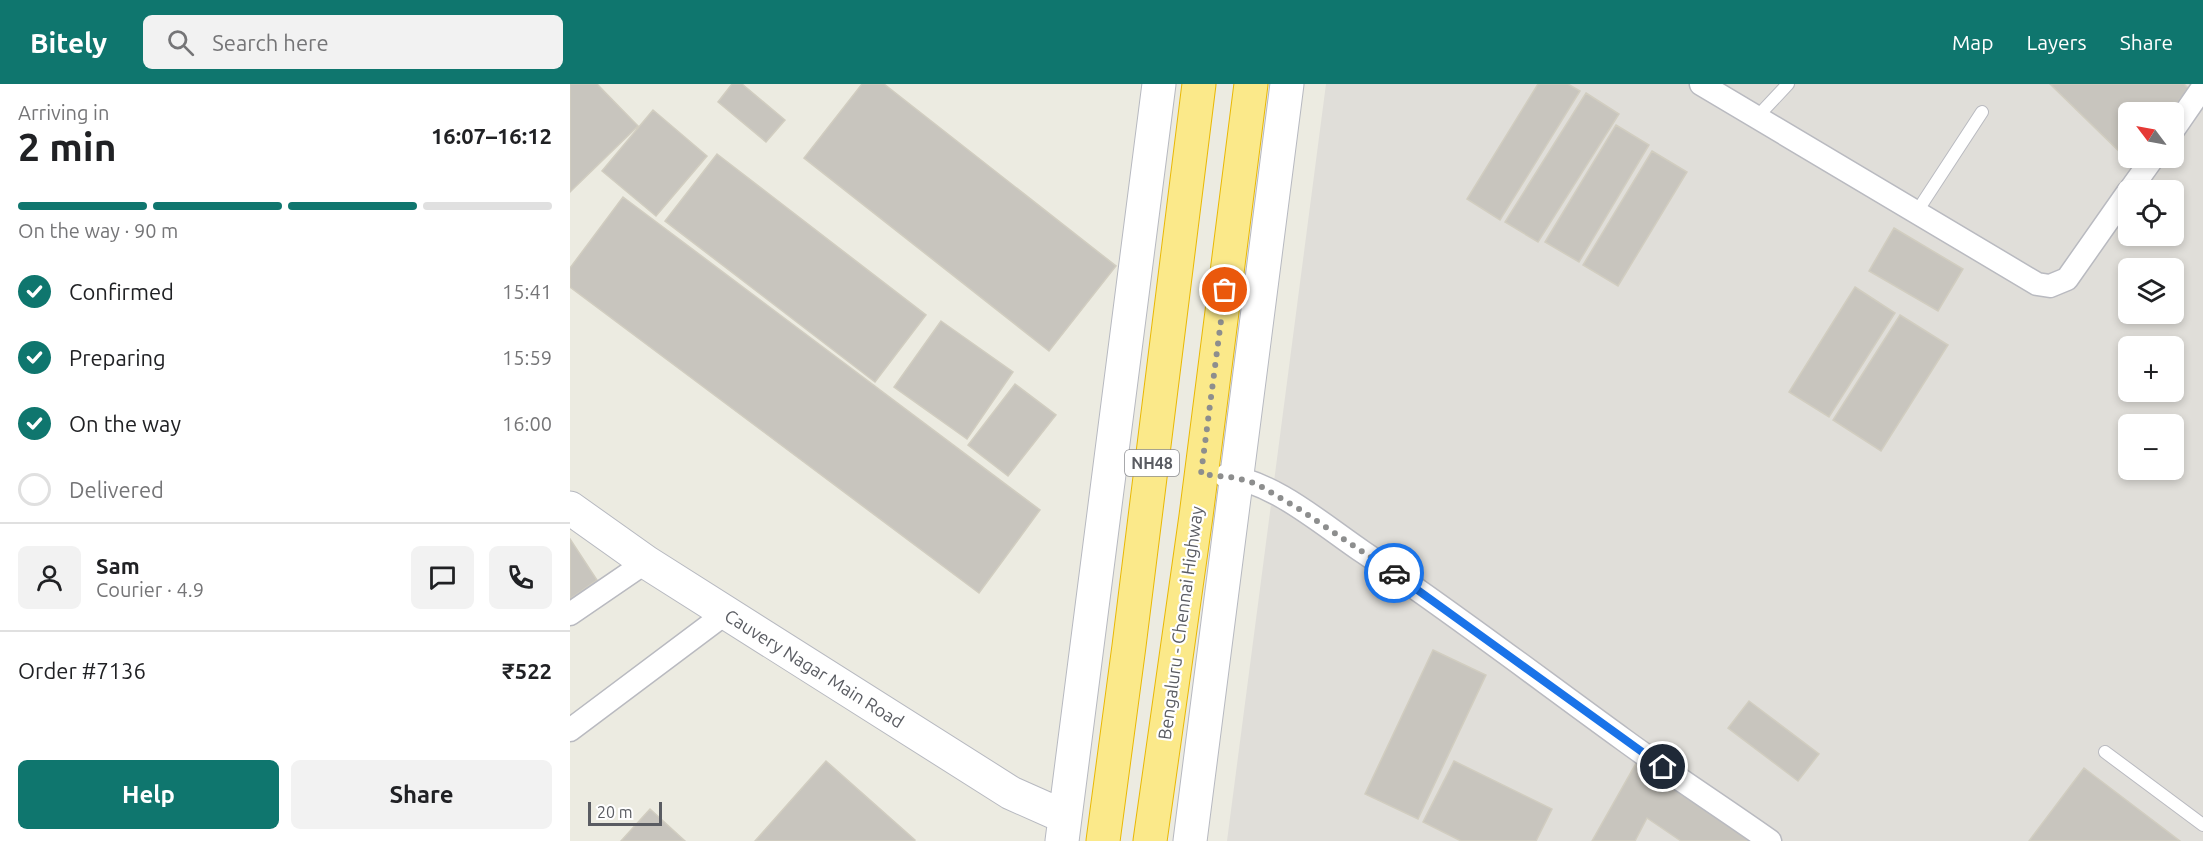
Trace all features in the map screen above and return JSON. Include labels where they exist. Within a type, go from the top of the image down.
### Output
[{"type":"highway","name":"NH48","points":[[1102,841],[1131,634],[1199,84]]},
{"type":"highway","name":"Bengaluru - Chennai Highway","points":[[1149,841],[1201,474],[1251,84]]},
{"type":"street","points":[[1064,829],[1159,84]]},
{"type":"street","points":[[1190,841],[1287,84]]},
{"type":"street","points":[[1701,84],[2037,284],[2050,286],[2067,279],[2118,207]]},
{"type":"street","points":[[2184,115],[2203,87]]},
{"type":"street","points":[[1201,474],[1237,478],[1257,484],[1276,495],[1409,583],[1627,742],[1770,841]]},
{"type":"street","name":"Cauvery Nagar Main Road","points":[[570,508],[646,562],[1011,793],[1064,829]]},
{"type":"street","points":[[570,614],[646,562]]},
{"type":"street","points":[[570,730],[726,613]]},
{"type":"lane","points":[[1756,118],[1788,84]]},
{"type":"lane","points":[[1916,213],[1982,112]]},
{"type":"lane","points":[[2105,752],[2203,825]]},
{"type":"shaded area","points":[[1326,84],[2203,84],[2203,841],[1227,841]]},
{"type":"building","points":[[570,84],[597,84],[638,126],[570,192]]},
{"type":"building","points":[[732,84],[742,84],[785,120],[766,142],[718,102]]},
{"type":"building","points":[[862,84],[884,84],[1116,266],[1049,351],[804,158]]},
{"type":"building","points":[[1538,84],[1568,84],[1580,91],[1500,220],[1467,199]]},
{"type":"building","points":[[2050,84],[2184,84],[2190,90],[2178,102],[2118,102],[2118,150]]},
{"type":"building","points":[[1586,93],[1619,114],[1538,242],[1505,222]]},
{"type":"building","points":[[653,110],[707,156],[656,216],[602,171]]},
{"type":"building","points":[[1616,125],[1649,145],[1579,262],[1545,242]]},
{"type":"building","points":[[1652,151],[1687,172],[1618,286],[1583,265]]},
{"type":"building","points":[[717,154],[926,315],[875,382],[665,221]]},
{"type":"building","points":[[623,197],[1040,510],[979,593],[570,287],[570,268]]},
{"type":"building","points":[[1894,228],[1963,269],[1938,311],[1869,271]]},
{"type":"building","points":[[1855,287],[1895,313],[1829,417],[1789,392]]},
{"type":"building","points":[[1900,315],[1948,345],[1881,451],[1833,420]]},
{"type":"building","points":[[941,321],[1013,372],[967,439],[894,387]]},
{"type":"building","points":[[1015,384],[1056,415],[1008,476],[968,445]]},
{"type":"building","points":[[570,539],[597,580],[570,599]]},
{"type":"building","points":[[1433,650],[1486,675],[1418,819],[1365,794]]},
{"type":"building","points":[[1749,701],[1819,754],[1798,781],[1728,728]]},
{"type":"building","points":[[1639,758],[1754,841],[1681,841],[1647,818],[1635,841],[1592,841]]},
{"type":"building","points":[[826,761],[915,840],[755,841]]},
{"type":"building","points":[[1454,761],[1552,809],[1536,841],[1461,841],[1423,822]]},
{"type":"building","points":[[2084,768],[2180,841],[2029,841]]},
{"type":"building","points":[[650,809],[685,841],[621,841]]},
{"type":"way so far","points":[[1225,290],[1201,474],[1237,478],[1257,484],[1299,509],[1394,573]]},
{"type":"route","points":[[1394,573],[1663,767]]}]
